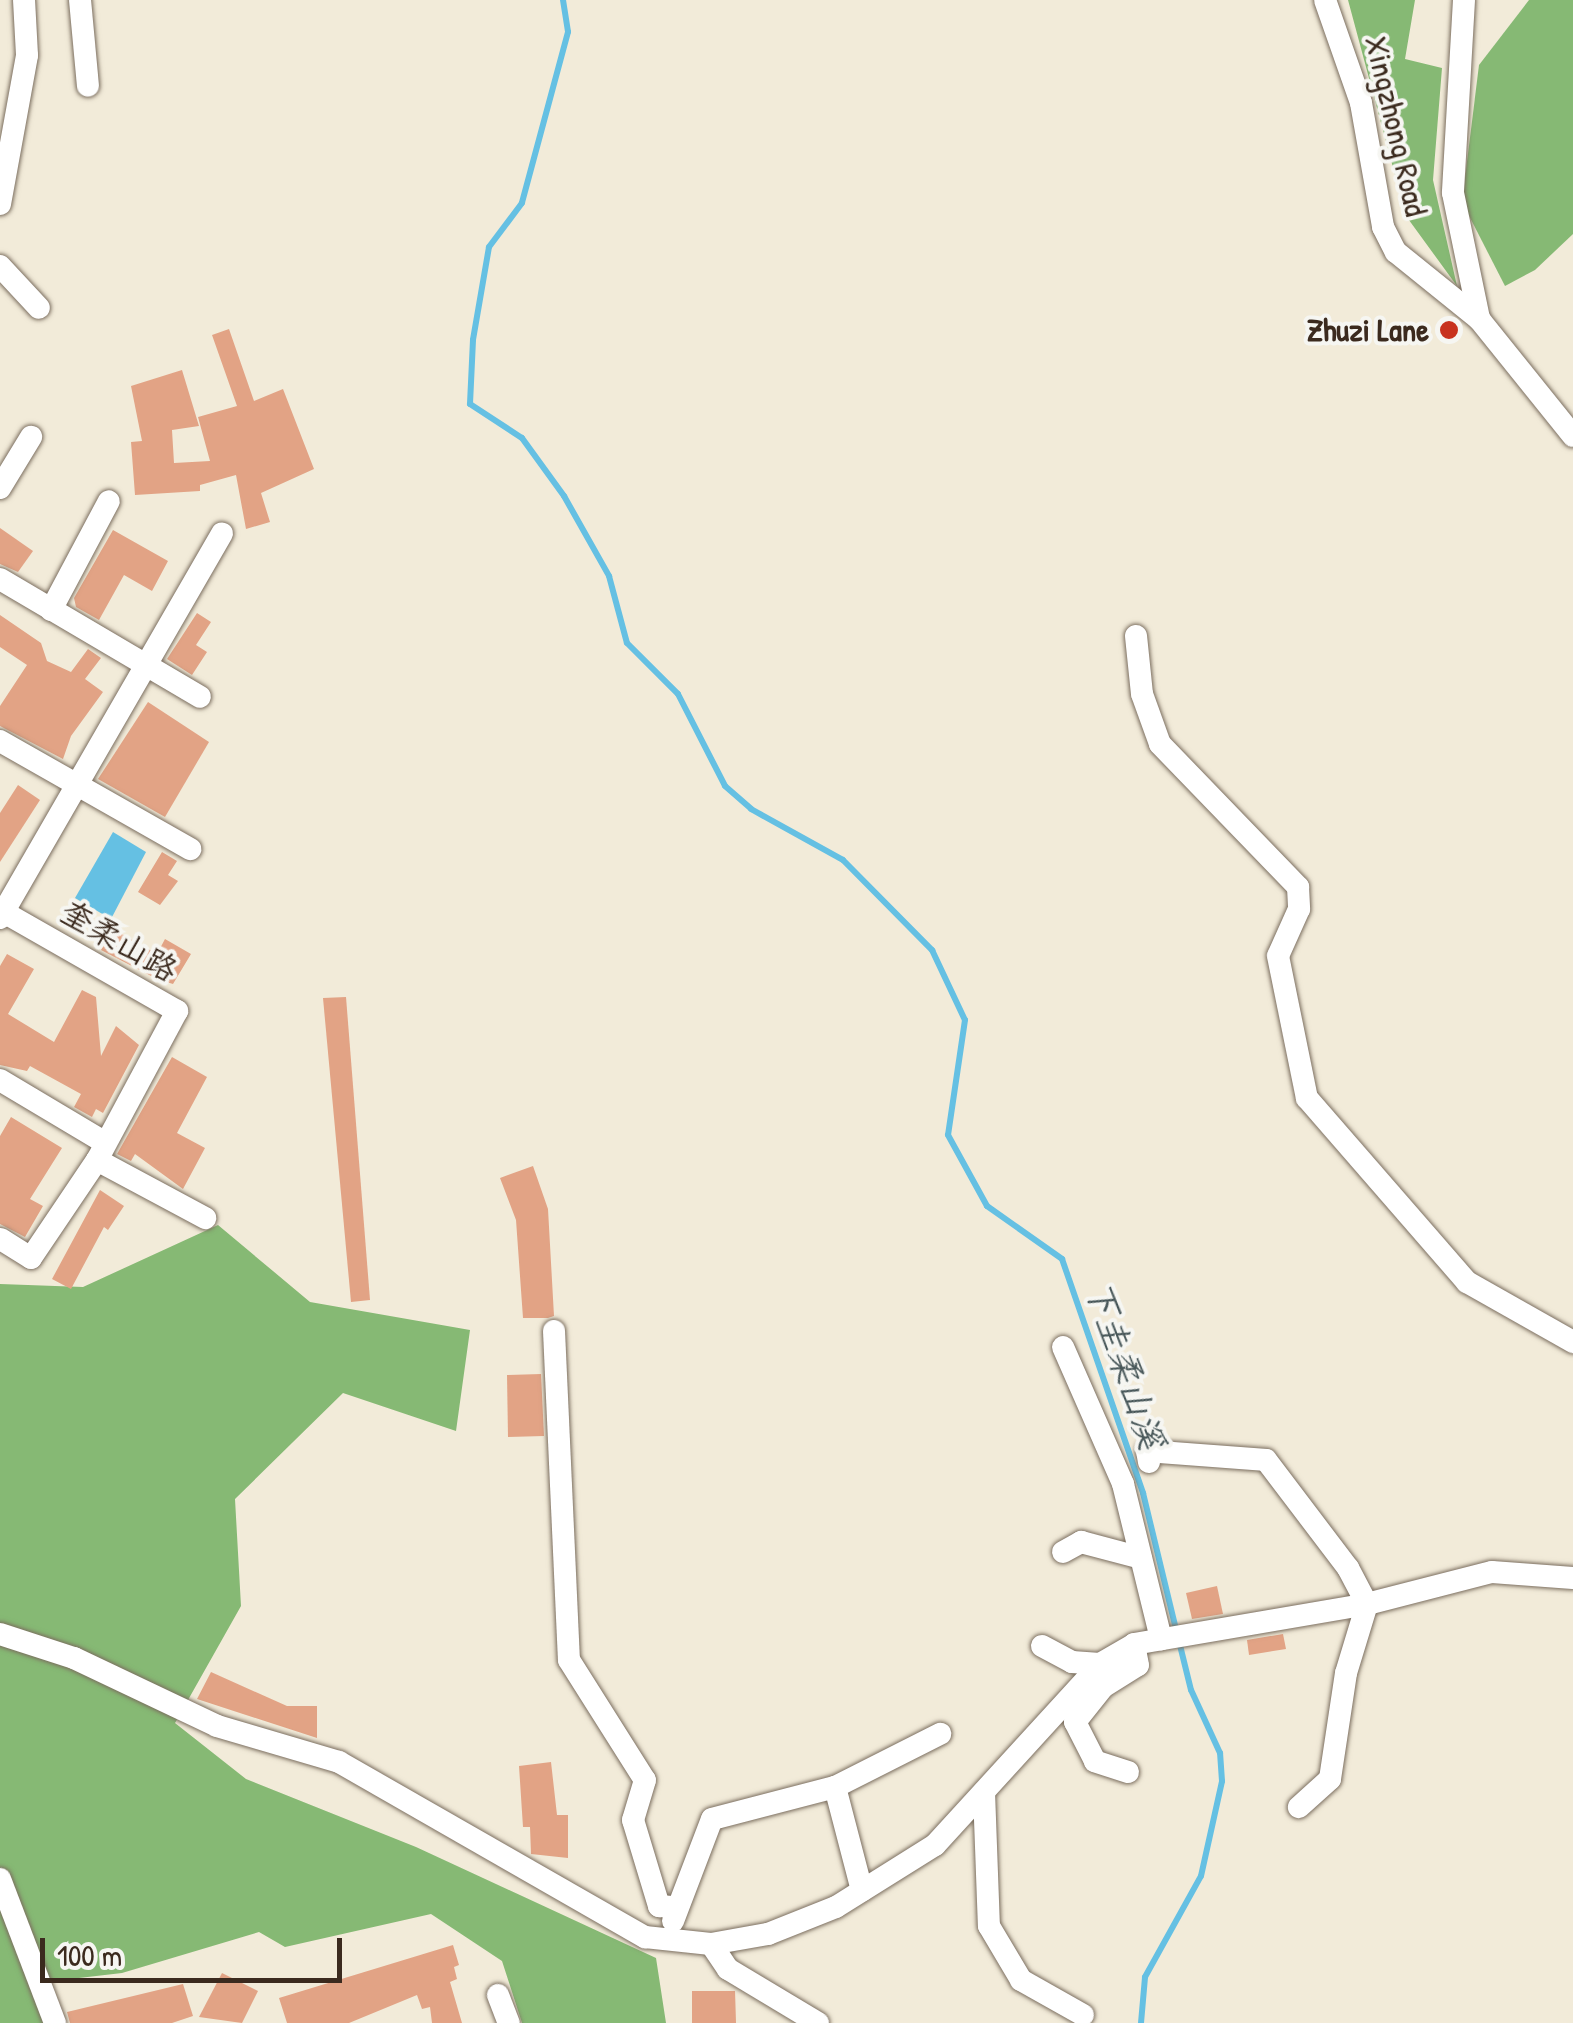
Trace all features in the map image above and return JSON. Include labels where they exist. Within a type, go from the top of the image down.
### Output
[{"type":"street","points":[[0,204],[27,55],[24,0]]},
{"type":"street","points":[[80,0],[88,86]]},
{"type":"street","name":"Xingzhong Road","points":[[1325,0],[1362,103],[1383,227],[1409,265],[1479,318],[1573,436]]},
{"type":"street","points":[[1464,0],[1453,193],[1479,318]]},
{"type":"street","points":[[0,266],[39,308]]},
{"type":"street","points":[[0,488],[31,437]]},
{"type":"street","points":[[51,610],[110,501]]},
{"type":"street","name":"奎柔山路","points":[[0,1240],[31,1258],[100,1151],[177,1011],[1,913],[222,534]]},
{"type":"street","points":[[0,580],[200,698]]},
{"type":"street","points":[[1136,636],[1142,694],[1160,744],[1298,887],[1299,909],[1278,956],[1307,1098],[1467,1282],[1573,1342]]},
{"type":"street","points":[[0,741],[190,850]]},
{"type":"street","points":[[0,1080],[100,1151],[205,1218]]},
{"type":"street","points":[[554,1332],[569,1660],[644,1780],[633,1820],[659,1906],[674,1907]]},
{"type":"street","points":[[1063,1347],[1123,1484],[1141,1558],[1167,1638]]},
{"type":"street","points":[[1149,1462],[1147,1451],[1266,1460],[1348,1568],[1366,1604],[1346,1673],[1330,1779],[1299,1808]]},
{"type":"street","points":[[1062,1552],[1080,1542],[1141,1558]]},
{"type":"street","points":[[0,1634],[74,1658],[218,1726],[339,1762],[646,1937],[711,1944],[768,1934],[862,1891],[936,1845],[1100,1664],[1134,1644],[1366,1604],[1492,1572],[1573,1578]]},
{"type":"street","points":[[1128,1772],[1095,1761],[1075,1722],[1103,1687],[1138,1665],[1134,1644]]},
{"type":"street","points":[[1042,1646],[1072,1662],[1100,1664]]},
{"type":"street","points":[[672,1940],[674,1907],[712,1820],[834,1787],[940,1734]]},
{"type":"street","points":[[834,1787],[862,1891]]},
{"type":"street","points":[[984,1792],[990,1926],[1021,1980],[1083,2015]]},
{"type":"street","points":[[0,1878],[56,2023]]},
{"type":"street","points":[[711,1944],[728,1969],[818,2023]]},
{"type":"street","points":[[498,1995],[509,2023]]},
{"type":"green space","points":[[1348,0],[1415,0],[1405,59],[1442,68],[1433,180],[1457,286],[1406,216]]},
{"type":"green space","points":[[1529,0],[1573,0],[1573,234],[1535,270],[1505,286],[1462,202],[1479,65]]},
{"type":"green space","points":[[218,1225],[310,1302],[470,1330],[456,1431],[343,1393],[235,1499],[241,1606],[175,1723],[246,1779],[416,1847],[656,1958],[666,2023],[522,2023],[502,1961],[431,1914],[285,1947],[259,1932],[122,1973],[36,1983],[44,2023],[0,2023],[0,1284],[83,1287]]},
{"type":"water","points":[[113,832],[146,852],[111,919],[75,898]]},
{"type":"building","points":[[229,329],[254,401],[283,389],[314,469],[261,493],[270,522],[246,529],[236,475],[200,485],[200,491],[135,495],[131,442],[142,441],[131,386],[182,370],[199,426],[172,430],[174,463],[210,461],[198,417],[237,406],[212,335]]},
{"type":"building","points":[[0,528],[33,551],[18,572],[0,564]]},
{"type":"building","points":[[113,530],[168,561],[152,591],[124,575],[99,620],[76,607],[74,598]]},
{"type":"building","points":[[197,613],[211,622],[196,645],[207,652],[192,675],[167,659]]},
{"type":"building","points":[[0,615],[41,643],[47,661],[71,672],[88,649],[101,658],[85,679],[103,692],[71,736],[63,759],[0,726],[0,706],[27,665],[0,647]]},
{"type":"building","points":[[148,702],[209,742],[165,817],[98,779]]},
{"type":"building","points":[[18,785],[40,800],[0,862],[0,813]]},
{"type":"building","points":[[162,852],[177,861],[168,875],[178,881],[160,905],[138,892]]},
{"type":"building","points":[[113,929],[157,954],[165,939],[191,954],[173,984],[157,979],[101,950]]},
{"type":"building","points":[[7,954],[34,969],[8,1014],[54,1042],[82,990],[96,997],[101,1056],[116,1026],[139,1045],[103,1113],[96,1109],[92,1117],[74,1107],[81,1094],[30,1066],[27,1071],[0,1065],[0,966]]},
{"type":"building","points":[[346,997],[370,1300],[351,1302],[323,998]]},
{"type":"building","points":[[172,1057],[207,1077],[177,1133],[205,1148],[183,1189],[135,1154],[131,1161],[117,1154]]},
{"type":"building","points":[[11,1117],[62,1148],[30,1199],[43,1206],[25,1237],[0,1224],[0,1136]]},
{"type":"building","points":[[533,1166],[548,1209],[554,1316],[548,1318],[523,1318],[516,1220],[500,1178]]},
{"type":"building","points":[[100,1190],[124,1206],[108,1230],[104,1227],[71,1289],[52,1279]]},
{"type":"building","points":[[541,1374],[544,1436],[508,1437],[507,1375]]},
{"type":"building","points":[[1217,1586],[1223,1614],[1192,1619],[1186,1593]]},
{"type":"building","points":[[1283,1634],[1286,1649],[1249,1655],[1247,1640]]},
{"type":"building","points":[[211,1672],[287,1706],[317,1706],[317,1738],[197,1699]]},
{"type":"building","points":[[551,1762],[557,1815],[568,1815],[568,1858],[531,1854],[530,1827],[523,1827],[519,1766]]},
{"type":"building","points":[[453,1945],[459,1965],[454,1967],[457,1979],[450,1982],[462,2023],[432,2023],[430,2007],[422,2009],[417,1995],[349,2023],[287,2023],[279,1998]]},
{"type":"building","points":[[222,1973],[258,1991],[242,2023],[199,2017]]},
{"type":"building","points":[[183,1984],[193,2016],[172,2023],[70,2023],[67,2012]]},
{"type":"building","points":[[692,1991],[735,1991],[736,2023],[692,2023]]},
{"type":"waterway","name":"下圭柔山溪","points":[[563,0],[568,32],[522,203],[489,247],[473,340],[470,404],[522,438],[564,496],[609,576],[627,643],[678,694],[725,786],[751,809],[843,860],[932,950],[965,1020],[948,1135],[987,1206],[1062,1259],[1143,1493],[1176,1629]]},
{"type":"waterway","name":"下圭柔山溪","points":[[1141,2023],[1145,1977],[1201,1876],[1222,1781],[1220,1753],[1191,1690],[1179,1641]]},
{"type":"place","name":"Zhuzi Lane","points":[[1449,330]]}]
